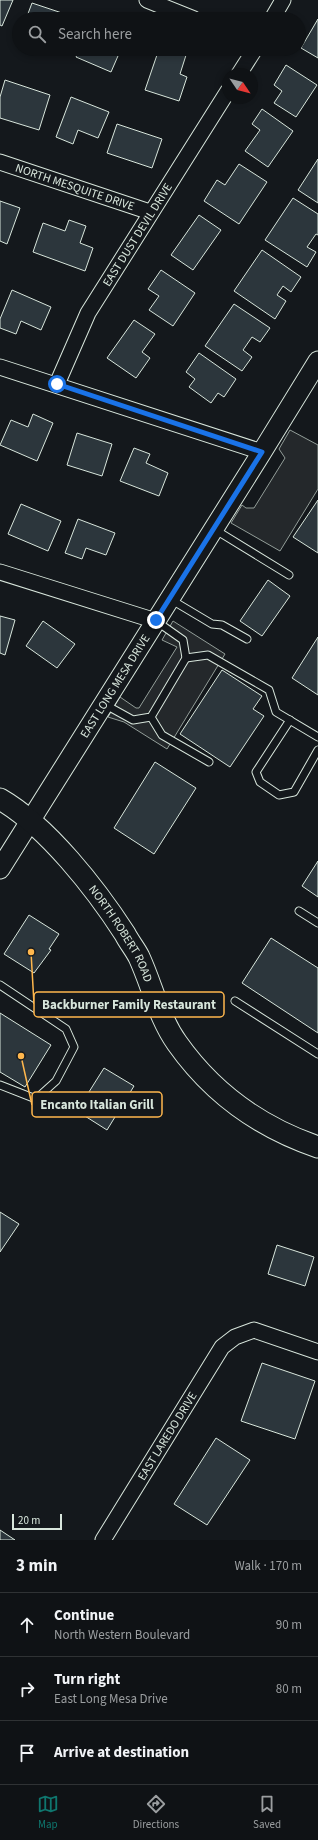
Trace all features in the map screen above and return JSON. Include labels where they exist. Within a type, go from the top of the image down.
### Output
[{"type":"main road","name":"NORTH ROBERT ROAD","points":[[0,799],[30,820],[68,860],[111,912],[139,956],[156,1003],[176,1042],[214,1088],[253,1117],[290,1138],[318,1148]]},
{"type":"street","points":[[146,0],[176,12]]},
{"type":"street","points":[[276,12],[283,0]]},
{"type":"street","points":[[243,68],[251,56]]},
{"type":"street","name":"EAST DUST DEVIL DRIVE","points":[[57,384],[88,313],[150,212],[222,100]]},
{"type":"street","name":"NORTH MESQUITE DRIVE","points":[[0,162],[150,212]]},
{"type":"street","name":"EAST LONG MESA DRIVE","points":[[0,869],[318,361]]},
{"type":"street","points":[[0,367],[57,384],[262,452]]},
{"type":"street","points":[[0,572],[156,620]]},
{"type":"street","name":"EAST LAREDO DRIVE","points":[[103,1540],[222,1347],[235,1337],[254,1330],[318,1352]]},
{"type":"lane","points":[[214,528],[289,575]]},
{"type":"lane","points":[[170,599],[212,624],[222,625],[247,639]]},
{"type":"lane","points":[[103,704],[133,720],[151,717],[186,658],[183,640],[156,620]]},
{"type":"lane","points":[[186,658],[208,655],[269,690],[276,712],[318,737]]},
{"type":"lane","points":[[151,717],[162,735],[209,762]]},
{"type":"lane","points":[[290,720],[256,772],[260,782],[279,795],[294,792],[318,750]]},
{"type":"lane","points":[[299,911],[318,923]]},
{"type":"lane","points":[[0,985],[66,1029],[74,1047],[56,1081],[36,1099],[0,1085]]},
{"type":"lane","points":[[235,1001],[318,1054]]},
{"type":"shaded area","points":[[290,430],[318,445],[318,489],[280,551],[231,523],[242,505],[246,508],[254,508],[285,458],[279,449]]},
{"type":"shaded area","points":[[173,621],[225,654],[167,749],[124,722],[108,717],[120,697],[136,708],[139,708],[177,647],[162,640]]},
{"type":"building","points":[[0,0],[13,0],[2,26],[0,25]]},
{"type":"building","points":[[32,3],[59,12],[29,12]]},
{"type":"building","points":[[318,19],[318,58],[306,51],[306,39]]},
{"type":"building","points":[[76,56],[118,56],[111,72]]},
{"type":"building","points":[[157,56],[186,56],[180,74],[187,77],[179,101],[145,90]]},
{"type":"building","points":[[286,65],[317,85],[296,117],[274,103],[282,91],[274,85]]},
{"type":"building","points":[[5,80],[50,95],[39,130],[0,118],[0,97]]},
{"type":"building","points":[[71,97],[109,112],[98,138],[78,130],[73,144],[56,137]]},
{"type":"building","points":[[262,109],[293,131],[268,167],[245,151],[260,130],[252,124]]},
{"type":"building","points":[[117,124],[162,139],[152,168],[107,153]]},
{"type":"building","points":[[318,159],[318,203],[298,190]]},
{"type":"building","points":[[239,164],[267,182],[239,224],[204,201],[217,180],[225,185]]},
{"type":"building","points":[[293,198],[318,214],[318,235],[316,234],[307,247],[316,252],[307,267],[265,240]]},
{"type":"building","points":[[0,201],[20,208],[7,244],[0,241]]},
{"type":"building","points":[[199,215],[221,230],[193,270],[171,255]]},
{"type":"building","points":[[69,220],[86,226],[80,243],[93,248],[85,271],[33,252],[43,223],[65,231]]},
{"type":"building","points":[[262,250],[301,277],[291,292],[283,286],[277,295],[286,301],[275,319],[234,291]]},
{"type":"building","points":[[161,270],[195,293],[173,326],[149,310],[159,296],[148,289]]},
{"type":"building","points":[[12,290],[51,307],[41,330],[21,321],[16,334],[0,328],[0,319]]},
{"type":"building","points":[[234,304],[270,328],[260,342],[252,337],[243,350],[252,357],[242,371],[205,346]]},
{"type":"building","points":[[134,320],[155,334],[142,352],[150,358],[136,378],[107,358]]},
{"type":"building","points":[[199,353],[236,379],[224,397],[218,393],[211,403],[189,387],[195,379],[186,372]]},
{"type":"building","points":[[33,414],[53,423],[37,461],[0,445],[11,420],[28,427]]},
{"type":"building","points":[[77,433],[112,444],[102,476],[67,465]]},
{"type":"building","points":[[134,448],[150,454],[146,463],[168,473],[159,496],[120,481]]},
{"type":"building","points":[[318,500],[318,553],[293,537]]},
{"type":"building","points":[[21,504],[61,521],[48,551],[8,534]]},
{"type":"building","points":[[78,519],[115,533],[106,555],[86,548],[82,559],[65,553]]},
{"type":"building","points":[[268,580],[290,596],[262,636],[240,621]]},
{"type":"building","points":[[0,616],[15,620],[5,655],[0,653]]},
{"type":"building","points":[[43,621],[75,644],[57,668],[26,646]]},
{"type":"building","points":[[318,637],[318,695],[292,678]]},
{"type":"building","points":[[222,670],[262,696],[253,709],[264,716],[230,767],[180,734]]},
{"type":"building","points":[[155,762],[196,788],[154,854],[114,828]]},
{"type":"building","points":[[318,861],[318,897],[302,886]]},
{"type":"building","points":[[29,915],[59,934],[49,949],[51,950],[34,973],[4,954]]},
{"type":"building","points":[[271,938],[318,968],[318,1033],[242,983]]},
{"type":"building","points":[[0,1013],[51,1045],[25,1087],[0,1072]]},
{"type":"building","points":[[104,1068],[134,1086],[107,1130],[77,1111]]},
{"type":"building","points":[[0,1212],[19,1224],[0,1252]]},
{"type":"building","points":[[277,1245],[314,1257],[305,1286],[268,1274]]},
{"type":"building","points":[[262,1363],[315,1381],[295,1439],[241,1421]]},
{"type":"building","points":[[216,1438],[250,1460],[207,1525],[174,1504]]},
{"type":"building","points":[[0,1530],[15,1540],[0,1540]]},
{"type":"place","name":"Backburner Family Restaurant","points":[[31,952]]},
{"type":"place","name":"Encanto Italian Grill","points":[[21,1056]]},
{"type":"route","points":[[57,384],[262,452],[156,620]]}]
